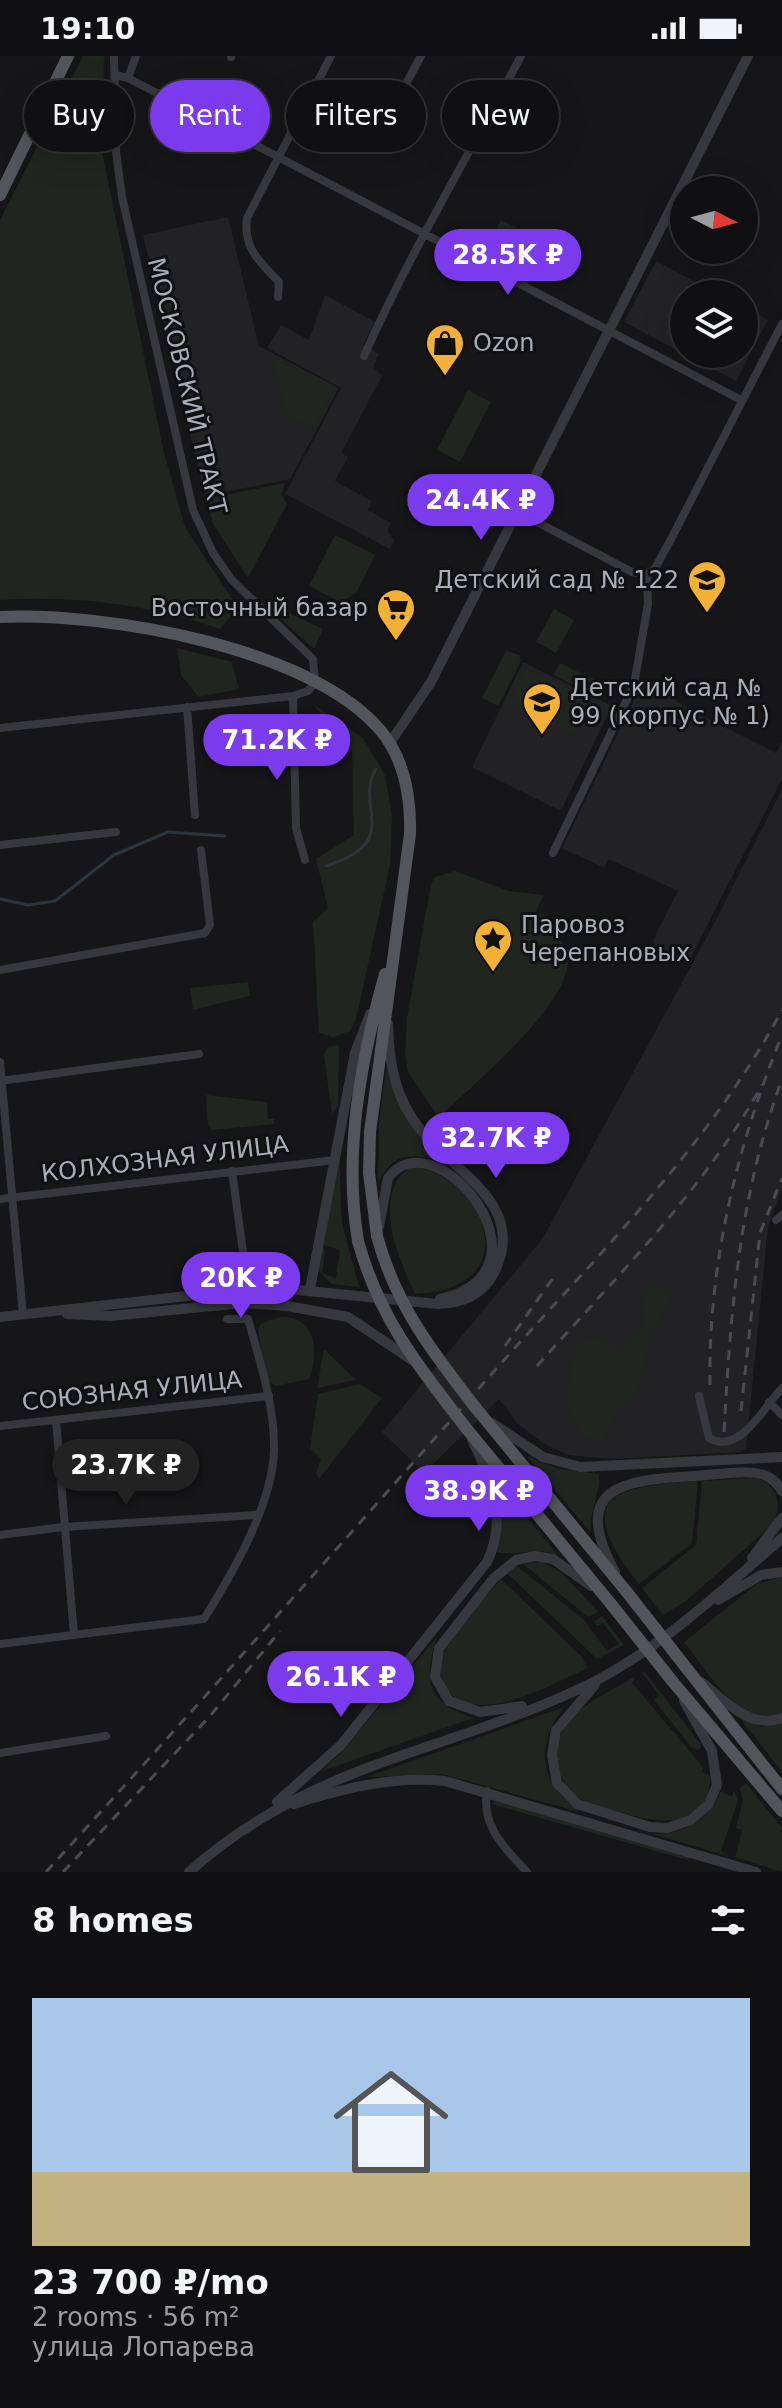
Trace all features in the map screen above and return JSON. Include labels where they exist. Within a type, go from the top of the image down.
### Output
[{"type":"main road","points":[[0,195],[68,56]]},
{"type":"main road","points":[[0,617],[70,617],[145,626],[226,648],[315,683],[358,709],[390,743],[404,778],[410,819],[395,936],[352,1148],[351,1185],[358,1241],[377,1298],[414,1361],[466,1428],[678,1689],[782,1811]]},
{"type":"main road","points":[[383,1000],[369,1173],[377,1236],[387,1270],[405,1310],[430,1350],[481,1415],[626,1591],[782,1789]]},
{"type":"street","name":"МОСКОВСКИЙ ТРАКТ","points":[[114,56],[116,151],[122,197],[193,510],[213,553],[232,580],[313,659],[315,683]]},
{"type":"street","points":[[128,78],[136,56]]},
{"type":"street","points":[[278,297],[279,282],[249,249],[245,233],[247,218],[331,56]]},
{"type":"street","points":[[408,80],[421,56]]},
{"type":"street","points":[[364,356],[400,277],[521,56]]},
{"type":"street","points":[[390,743],[431,682],[748,56]]},
{"type":"street","points":[[115,75],[128,78],[741,400]]},
{"type":"street","points":[[516,511],[632,572],[647,574],[654,570],[782,324]]},
{"type":"street","points":[[553,853],[634,685],[648,604],[647,574]]},
{"type":"street","points":[[0,728],[293,696],[308,691],[315,683]]},
{"type":"street","points":[[293,696],[296,828],[305,860]]},
{"type":"street","points":[[187,707],[195,815]]},
{"type":"street","points":[[0,845],[116,832]]},
{"type":"street","points":[[0,970],[208,931],[201,850]]},
{"type":"street","points":[[310,1289],[355,1053],[383,1000]]},
{"type":"street","points":[[0,1317],[248,1289],[310,1289],[424,1303],[455,1303],[481,1290],[499,1261],[503,1234],[491,1200],[425,1135],[405,1106],[392,1070],[383,1000]]},
{"type":"street","points":[[1,1081],[199,1054]]},
{"type":"street","points":[[0,1062],[23,1315]]},
{"type":"street","name":"КОЛХОЗНАЯ УЛИЦА","points":[[0,1199],[335,1160]]},
{"type":"street","points":[[377,1236],[386,1183],[395,1169],[410,1161],[425,1161],[438,1167],[483,1210],[493,1243],[485,1269],[465,1290],[424,1303]]},
{"type":"street","points":[[232,1171],[248,1289]]},
{"type":"street","points":[[41,1313],[111,1316],[265,1304],[348,1317],[414,1361]]},
{"type":"street","points":[[0,1644],[204,1619],[237,1566],[274,1453],[269,1396],[248,1319],[227,1319]]},
{"type":"street","points":[[699,1396],[712,1441],[738,1440],[782,1388]]},
{"type":"street","name":"СОЮЗНАЯ УЛИЦА","points":[[0,1426],[269,1396]]},
{"type":"street","points":[[769,1402],[782,1415]]},
{"type":"street","points":[[481,1415],[535,1453],[565,1464],[611,1468],[782,1457]]},
{"type":"street","points":[[56,1420],[74,1635]]},
{"type":"street","points":[[189,1872],[258,1819],[341,1745],[480,1574],[496,1535],[498,1515],[491,1483],[466,1428]]},
{"type":"street","points":[[626,1591],[598,1532],[598,1516],[606,1498],[619,1486],[638,1480],[761,1474],[775,1482],[782,1491]]},
{"type":"street","points":[[0,1535],[63,1527],[256,1515]]},
{"type":"street","points":[[733,1581],[782,1518]]},
{"type":"street","points":[[696,1614],[782,1538]]},
{"type":"street","points":[[551,1701],[480,1712],[457,1706],[444,1696],[435,1677],[436,1655],[445,1639],[500,1572],[523,1558],[540,1557],[561,1563],[611,1604]]},
{"type":"street","points":[[258,1819],[348,1773],[551,1701],[603,1678],[696,1614],[761,1575],[782,1572]]},
{"type":"street","points":[[694,1677],[744,1715],[760,1721],[782,1718]]},
{"type":"street","points":[[603,1678],[556,1730],[552,1746],[554,1774],[564,1794],[577,1804],[650,1827],[667,1828],[691,1820],[708,1805],[717,1785],[712,1751],[678,1689]]},
{"type":"street","points":[[0,1753],[106,1736]]},
{"type":"street","points":[[269,1812],[345,1788],[393,1781],[445,1781],[756,1872]]},
{"type":"street","points":[[487,1791],[486,1807],[493,1832],[527,1872]]},
{"type":"shaded area","points":[[83,56],[104,56],[104,80],[71,80]]},
{"type":"shaded area","points":[[34,152],[102,152],[164,453],[185,527],[238,608],[220,629],[166,613],[112,603],[56,599],[0,600],[0,220]]},
{"type":"shaded area","points":[[228,217],[259,346],[339,388],[290,479],[205,496],[143,235]]},
{"type":"shaded area","points":[[501,220],[521,230],[502,269],[481,259]]},
{"type":"shaded area","points":[[656,261],[692,280],[670,280],[670,347],[624,322]]},
{"type":"shaded area","points":[[325,295],[375,322],[363,345],[379,354],[373,367],[382,376],[341,453],[348,457],[335,481],[372,501],[368,510],[391,523],[387,530],[394,541],[390,549],[285,494],[341,388],[267,348],[281,325],[309,340]]},
{"type":"shaded area","points":[[758,315],[768,320],[758,339]]},
{"type":"shaded area","points":[[273,358],[334,389],[314,429],[286,415]]},
{"type":"shaded area","points":[[711,368],[743,368],[736,381]]},
{"type":"shaded area","points":[[468,390],[491,402],[460,462],[437,450]]},
{"type":"shaded area","points":[[285,483],[281,494],[287,504],[248,578],[213,524],[206,499]]},
{"type":"shaded area","points":[[335,535],[375,555],[356,593],[340,602],[309,586]]},
{"type":"shaded area","points":[[554,609],[574,620],[556,653],[536,642]]},
{"type":"shaded area","points":[[285,611],[323,629],[314,649],[281,619]]},
{"type":"shaded area","points":[[177,648],[232,662],[239,689],[199,697],[181,675]]},
{"type":"shaded area","points":[[506,651],[519,655],[521,661],[498,706],[482,698]]},
{"type":"shaded area","name":"Детский сад № 99 (корпус № 1)","points":[[523,662],[612,706],[561,811],[472,767]]},
{"type":"shaded area","points":[[560,663],[603,684],[597,697],[553,675]]},
{"type":"shaded area","points":[[526,668],[590,699],[573,734],[509,702]]},
{"type":"shaded area","points":[[644,680],[692,711],[776,753],[782,741],[782,779],[688,963],[654,946],[653,940],[678,891],[609,859],[604,868],[562,848]]},
{"type":"shaded area","points":[[314,705],[363,738],[385,775],[392,816],[390,865],[356,1019],[350,1031],[333,1037],[319,1033],[313,922],[328,908],[316,859],[354,835],[352,752]]},
{"type":"shaded area","points":[[782,789],[782,1188],[768,1227],[746,1448],[742,1452],[610,1459],[569,1455],[546,1445],[518,1424],[499,1399],[424,1473],[382,1432],[543,1238],[716,920]]},
{"type":"shaded area","points":[[455,871],[509,891],[544,895],[536,911],[550,918],[566,950],[568,963],[563,981],[535,1023],[439,1118],[408,1072],[405,1053],[407,1018],[431,884],[435,877]]},
{"type":"shaded area","points":[[248,982],[250,996],[193,1010],[190,988]]},
{"type":"shaded area","points":[[339,1045],[338,1106],[332,1114],[324,1055],[328,1047]]},
{"type":"shaded area","points":[[386,1070],[408,1121],[442,1160],[413,1156],[398,1159],[378,1183],[379,1123]]},
{"type":"shaded area","points":[[206,1095],[267,1102],[268,1119],[274,1119],[274,1124],[212,1130],[208,1124]]},
{"type":"shaded area","points":[[339,1154],[342,1223],[359,1287],[331,1284],[318,1270],[320,1248],[325,1249],[322,1273],[336,1278],[340,1250],[321,1244]]},
{"type":"shaded area","points":[[410,1167],[435,1173],[456,1187],[473,1206],[483,1229],[485,1251],[475,1271],[452,1287],[415,1294],[402,1263],[390,1210],[398,1179]]},
{"type":"shaded area","points":[[652,1286],[669,1293],[670,1301],[651,1331],[637,1392],[616,1410],[603,1438],[594,1441],[575,1423],[570,1411],[569,1385],[577,1345],[599,1336],[617,1350],[624,1349],[646,1323],[642,1304]]},
{"type":"shaded area","points":[[280,1317],[302,1322],[308,1329],[314,1358],[309,1379],[275,1386],[266,1379],[258,1329],[261,1324]]},
{"type":"shaded area","points":[[324,1349],[356,1380],[317,1388]]},
{"type":"shaded area","points":[[360,1384],[382,1398],[319,1479],[316,1473],[321,1459],[310,1448],[318,1394]]},
{"type":"shaded area","points":[[527,1456],[559,1469],[599,1474],[591,1533]]},
{"type":"shaded area","points":[[757,1478],[770,1486],[777,1497],[773,1524],[686,1601],[663,1615],[642,1588],[696,1545],[702,1481]]},
{"type":"shaded area","points":[[698,1481],[692,1543],[639,1584],[607,1532],[604,1515],[610,1502],[641,1488]]},
{"type":"shaded area","points":[[498,1482],[558,1555],[542,1551],[497,1552],[504,1512]]},
{"type":"shaded area","points":[[542,1562],[561,1572],[598,1612],[588,1617],[523,1564]]},
{"type":"shaded area","points":[[517,1566],[584,1620],[607,1651],[619,1644],[603,1623],[597,1626],[594,1622],[602,1616],[624,1645],[597,1659],[507,1573]]},
{"type":"shaded area","points":[[782,1577],[782,1713],[766,1715],[751,1712],[725,1694],[684,1642],[757,1584]]},
{"type":"shaded area","points":[[501,1579],[581,1656],[588,1668],[515,1699],[476,1705],[459,1700],[446,1688],[441,1675],[441,1661],[455,1633]]},
{"type":"shaded area","points":[[437,1637],[430,1666],[432,1688],[446,1705],[473,1718],[319,1772],[341,1753]]},
{"type":"shaded area","points":[[644,1671],[702,1746],[698,1750],[691,1747],[654,1700],[659,1695],[642,1673]]},
{"type":"shaded area","points":[[636,1676],[632,1683],[703,1767],[702,1772],[711,1776],[700,1807],[689,1815],[676,1819],[647,1819],[585,1802],[569,1789],[559,1770],[560,1737],[570,1719]]},
{"type":"shaded area","points":[[564,1707],[548,1736],[546,1764],[557,1790],[580,1812],[442,1774],[367,1777]]},
{"type":"shaded area","points":[[740,1718],[762,1727],[782,1723],[782,1772]]},
{"type":"shaded area","points":[[746,1783],[782,1828],[782,1872],[735,1857],[742,1830],[736,1828],[743,1800],[740,1788]]},
{"type":"shaded area","points":[[734,1791],[738,1800],[721,1851],[728,1856],[653,1834],[684,1828],[702,1819],[720,1792],[732,1796]]},
{"type":"shaded area","points":[[495,1801],[691,1857],[687,1860],[492,1804]]},
{"type":"waterway","points":[[326,866],[364,846],[372,822],[370,783],[376,769]]},
{"type":"waterway","points":[[0,899],[28,905],[55,901],[114,855],[168,832],[225,836]]},
{"type":"railway","points":[[46,1872],[658,1188],[725,1102],[782,1010]]},
{"type":"railway","points":[[710,1385],[714,1295],[728,1206],[751,1120],[782,1035]]},
{"type":"railway","points":[[724,1432],[734,1296],[747,1210],[767,1123],[782,1079]]},
{"type":"railway","points":[[537,1366],[686,1197],[739,1124],[762,1085]]},
{"type":"railway","points":[[741,1411],[760,1233],[782,1178]]},
{"type":"railway","points":[[505,1346],[553,1278]]},
{"type":"railway","points":[[63,1872],[210,1716],[280,1631]]},
{"type":"place","name":"Ozon","points":[[445,377]]},
{"type":"place","name":"Детский сад № 122","points":[[707,614]]},
{"type":"place","name":"Восточный базар","points":[[396,642]]},
{"type":"place","name":"Детский сад № 99 (корпус № 1)","points":[[542,736]]},
{"type":"place","name":"Паровоз Черепановых","points":[[493,973]]}]
